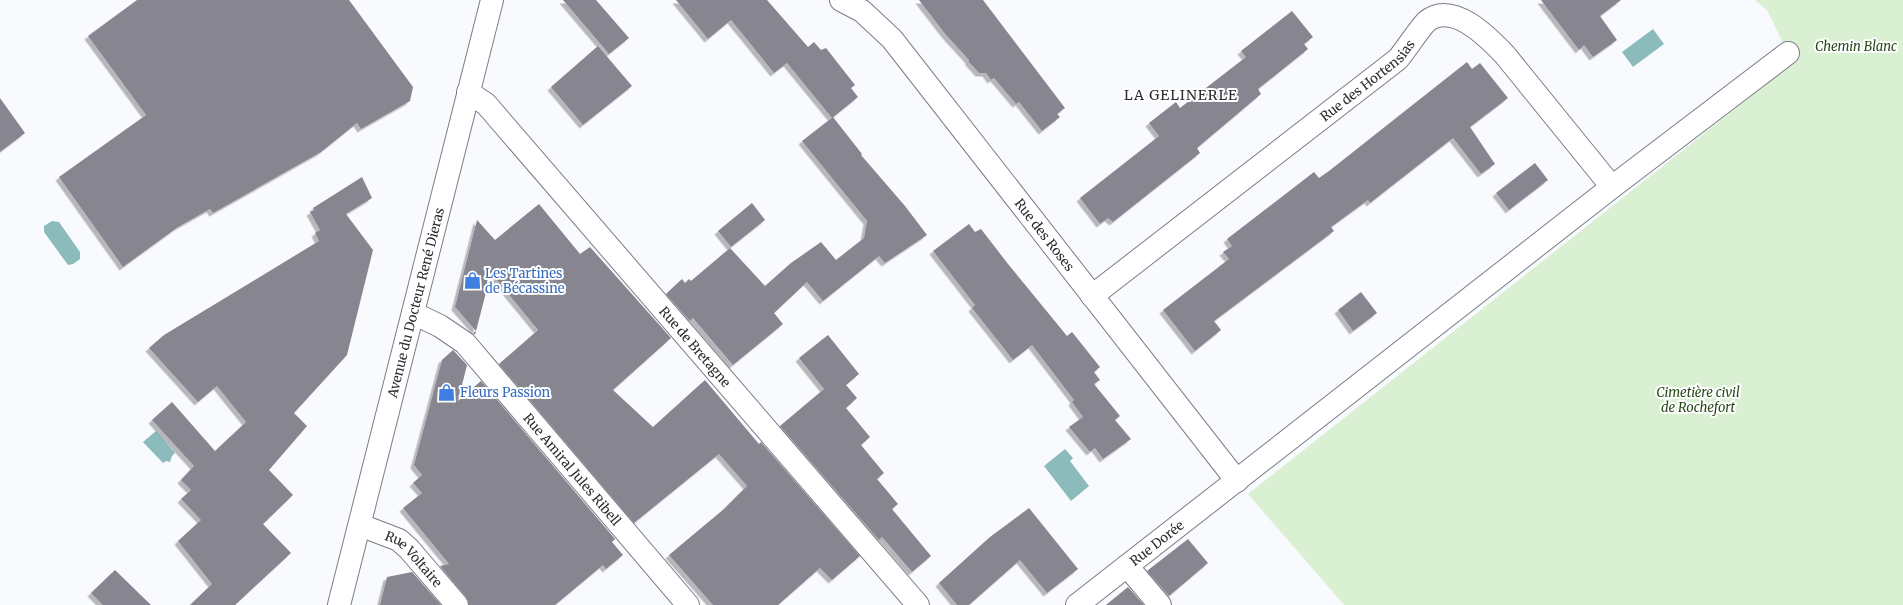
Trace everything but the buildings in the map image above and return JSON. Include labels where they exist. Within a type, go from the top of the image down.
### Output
[{"type":"street","name":"Avenue du Docteur René Dieras","points":[[340,605],[492,0]]},
{"type":"street","name":"Rue des Roses","points":[[841,0],[862,11],[892,39],[1237,481]]},
{"type":"street","name":"Rue des Hortensias","points":[[1092,296],[1398,59],[1426,22],[1439,14],[1452,14],[1464,19],[1488,37],[1510,61],[1612,187]]},
{"type":"street","name":"Rue Dorée","points":[[1077,605],[1612,187],[1788,53]]},
{"type":"street","name":"Rue de Bretagne","points":[[468,92],[486,104],[918,605]]},
{"type":"street","name":"Rue Amiral Jules Ribell","points":[[413,313],[440,326],[465,343],[688,605]]},
{"type":"street","name":"Rue Voltaire","points":[[360,524],[399,540],[404,544],[458,605]]},
{"type":"street","points":[[1127,566],[1160,605]]},
{"type":"green space","name":"Cimetière civil de Rochefort","points":[[1755,0],[1903,0],[1903,605],[1344,605],[1248,494],[1797,60],[1788,53],[1767,10]]},
{"type":"water","points":[[1653,29],[1664,44],[1633,67],[1622,52]]},
{"type":"water","points":[[52,221],[59,222],[80,252],[80,259],[73,264],[68,265],[44,232],[44,226]]},
{"type":"water","points":[[156,431],[175,453],[170,462],[166,461],[163,463],[143,442]]},
{"type":"water","points":[[1065,449],[1073,458],[1070,461],[1089,486],[1071,501],[1044,466]]},
{"type":"place","name":"Les Tartines de Bécassine","points":[[472,280]]},
{"type":"place","name":"Fleurs Passion","points":[[447,392]]},
{"type":"district","name":"LA GELINERLE","points":[[1181,95]]},
{"type":"park label","name":"Chemin Blanc","points":[[1856,46]]}]
